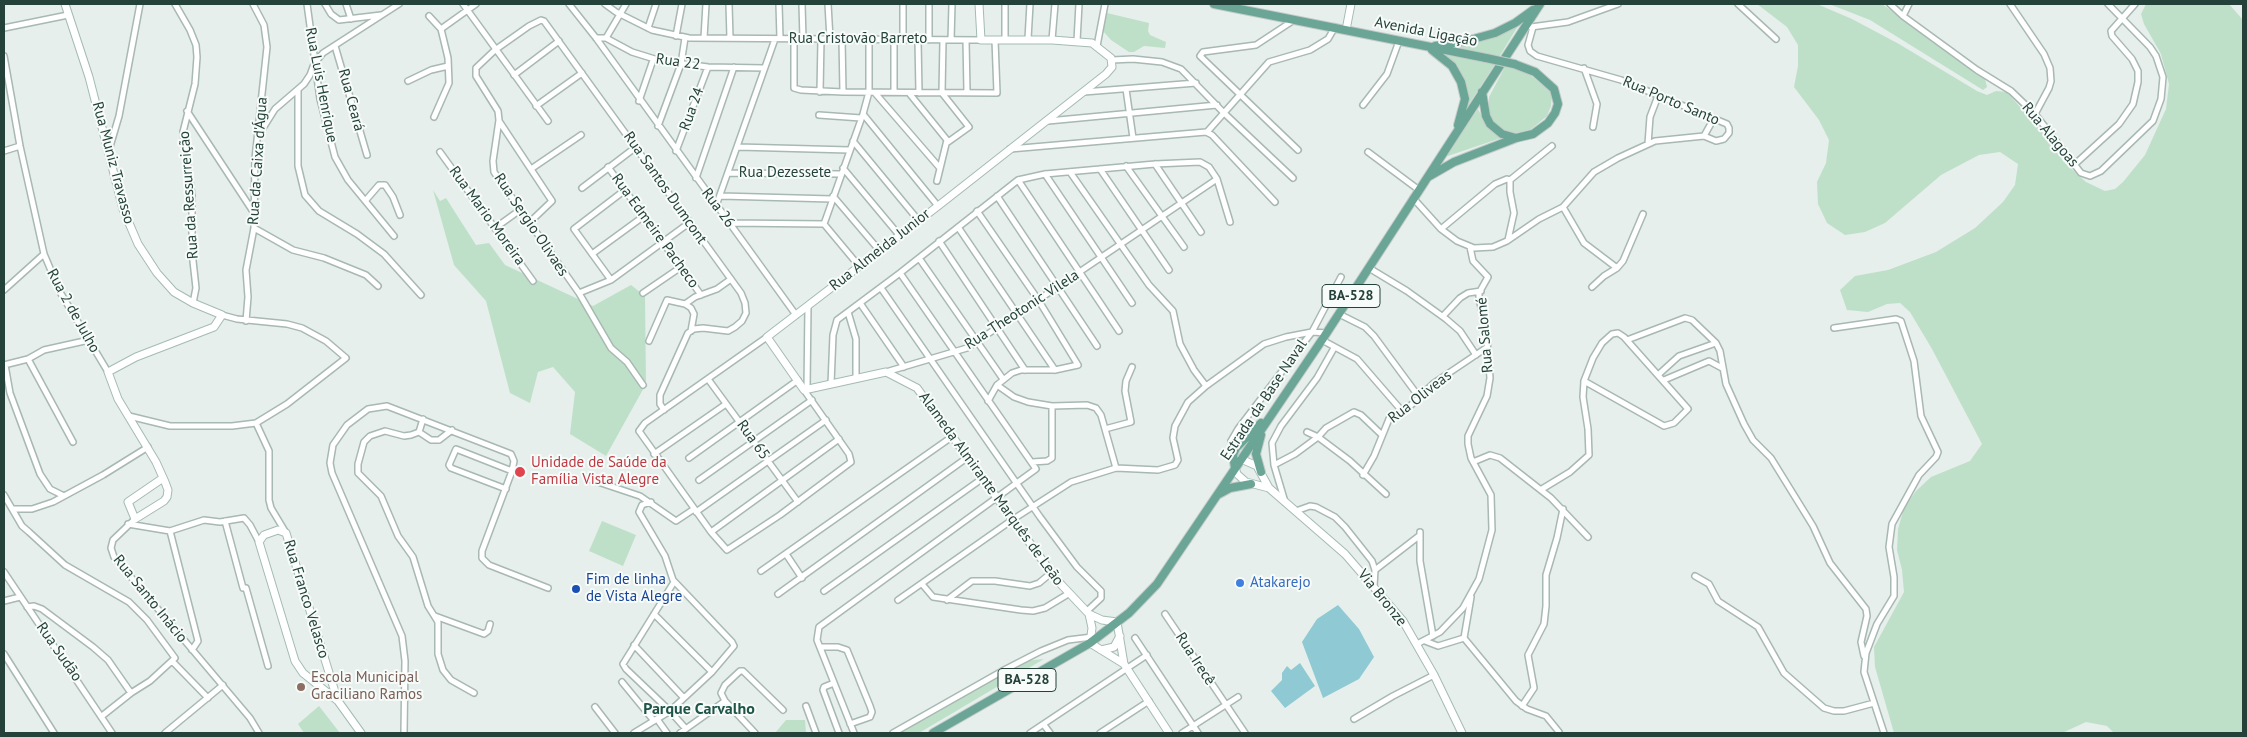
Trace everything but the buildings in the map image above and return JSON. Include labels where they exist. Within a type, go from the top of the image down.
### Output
[{"type":"main road","name":"Rua Muniz Travasso","points":[[65,4],[89,77],[123,209],[138,244],[166,284],[193,303],[222,315]]},
{"type":"main road","points":[[979,4],[981,40]]},
{"type":"main road","name":"Avenida Ligação","points":[[1214,4],[1514,64],[1527,68],[1543,77],[1554,89],[1558,104],[1555,113],[1544,127],[1527,136],[1516,138],[1454,162],[1426,178]]},
{"type":"main road","points":[[1346,30],[1351,4]]},
{"type":"main road","points":[[1426,46],[1474,39],[1515,23],[1539,4]]},
{"type":"main road","name":"Estrada da Base Naval","points":[[934,733],[943,731],[1091,640],[1129,613],[1157,584],[1324,337],[1482,92],[1527,27],[1539,4]]},
{"type":"main road","points":[[1515,23],[1527,27]]},
{"type":"main road","name":"Rua Cristovão Barreto","points":[[981,40],[1077,41],[1097,46],[1112,60]]},
{"type":"main road","points":[[1426,46],[1439,54],[1452,66],[1464,90],[1464,104],[1454,135]]},
{"type":"main road","name":"Rua Almeida Junior","points":[[767,336],[919,221],[1083,92],[1110,70],[1112,60]]},
{"type":"main road","points":[[1482,92],[1486,116],[1490,124],[1502,134],[1516,138]]},
{"type":"main road","points":[[108,372],[136,357],[214,326],[222,315]]},
{"type":"main road","points":[[767,336],[806,389]]},
{"type":"main road","name":"Rua 2 de Julho","points":[[108,372],[113,389],[148,448],[163,478],[168,493]]},
{"type":"main road","name":"Rua Theotonic Vilela","points":[[806,389],[886,372]]},
{"type":"main road","name":"Alameda Almirante Marquês de Leão","points":[[886,372],[920,391],[1012,520],[1068,594],[1088,612],[1102,620],[1117,622]]},
{"type":"main road","points":[[1251,484],[1240,478],[1235,468],[1235,451],[1242,441],[1272,413]]},
{"type":"main road","points":[[1261,472],[1257,459],[1257,448],[1272,413]]},
{"type":"main road","name":"Via Bronze","points":[[1241,458],[1254,464],[1261,472],[1269,488],[1345,554],[1403,621],[1434,675],[1462,733]]},
{"type":"main road","points":[[135,519],[128,502],[163,478]]},
{"type":"main road","points":[[1218,495],[1230,488],[1251,484]]},
{"type":"main road","name":"Via Bronze","points":[[1251,484],[1269,488]]},
{"type":"main road","name":"Rua Santo Inácio","points":[[135,519],[164,501],[168,493]]},
{"type":"main road","name":"Rua Franco Velasco","points":[[338,700],[286,533],[273,531],[261,536],[259,542],[298,667],[338,700],[361,733]]},
{"type":"main road","points":[[1088,612],[1091,640],[1100,650],[1126,667],[1169,733]]},
{"type":"main road","points":[[1117,622],[1126,667]]},
{"type":"main road","points":[[1100,650],[1114,647],[1118,642],[1120,633]]},
{"type":"street","points":[[108,151],[119,116],[140,4]]},
{"type":"street","name":"Rua da Ressurreição","points":[[175,4],[196,45],[197,72],[183,132],[192,196],[193,258],[196,288],[193,303]]},
{"type":"street","name":"Rua da Caixa d'Água","points":[[246,320],[248,297],[246,265],[254,228],[258,136],[267,47],[264,25],[253,4]]},
{"type":"street","name":"Rua Luis Henrique","points":[[307,4],[314,64],[335,157],[348,180],[394,236]]},
{"type":"street","points":[[324,4],[334,17],[339,20],[382,15]]},
{"type":"street","points":[[258,136],[269,116],[298,90],[310,75],[314,64],[323,53],[399,4]]},
{"type":"street","points":[[463,4],[548,121]]},
{"type":"street","points":[[442,29],[476,4]]},
{"type":"street","name":"Rua 26","points":[[569,4],[596,38],[796,315]]},
{"type":"street","name":"Rua Cristovão Barreto","points":[[605,4],[648,28],[685,38],[981,40]]},
{"type":"street","points":[[606,38],[626,4]]},
{"type":"street","points":[[648,28],[656,4]]},
{"type":"street","points":[[676,36],[682,4]]},
{"type":"street","points":[[704,38],[706,4]]},
{"type":"street","points":[[729,4],[730,38]]},
{"type":"street","points":[[716,206],[764,68],[777,38],[778,4]]},
{"type":"street","points":[[802,4],[804,39]]},
{"type":"street","points":[[828,4],[830,39]]},
{"type":"street","points":[[903,4],[903,40]]},
{"type":"street","points":[[928,4],[929,40]]},
{"type":"street","points":[[951,40],[952,4]]},
{"type":"street","points":[[1005,4],[1005,40]]},
{"type":"street","points":[[1028,39],[1030,4]]},
{"type":"street","points":[[1052,40],[1055,4]]},
{"type":"street","points":[[1077,41],[1079,4]]},
{"type":"street","points":[[1097,46],[1105,4]]},
{"type":"street","points":[[1527,27],[1568,22],[1618,4]]},
{"type":"street","points":[[1738,4],[1776,39]]},
{"type":"street","name":"Rua Alagoas","points":[[1890,4],[1903,16],[1977,70],[2011,90],[2034,114],[2074,165],[2086,176],[2101,171],[2153,121],[2158,109],[2162,84],[2161,68],[2150,47],[2108,4]]},
{"type":"street","points":[[1903,16],[1910,4]]},
{"type":"street","points":[[2010,4],[2044,54],[2050,68],[2051,81],[2049,88],[2034,114]]},
{"type":"street","points":[[2074,165],[2119,124],[2134,104],[2138,71],[2132,59],[2111,34],[2112,28],[2135,4]]},
{"type":"street","points":[[348,5],[351,19]]},
{"type":"street","points":[[4,28],[68,15]]},
{"type":"street","points":[[429,16],[442,29],[448,66],[448,88],[434,117]]},
{"type":"street","name":"Rua Santos Dumcont","points":[[478,78],[475,72],[476,68],[495,50],[541,20],[544,21],[741,293],[746,313],[742,321],[730,331],[703,328],[691,330]]},
{"type":"street","points":[[1294,20],[1256,44],[1200,54],[1201,58],[1298,150]]},
{"type":"street","points":[[1207,132],[1269,62],[1310,50],[1328,39],[1335,27]]},
{"type":"street","name":"Rua Porto Santo","points":[[1413,198],[1440,229],[1470,246],[1493,247],[1507,241],[1539,219],[1563,207],[1594,172],[1648,144],[1663,140],[1704,136],[1719,140],[1727,137],[1730,128],[1727,124],[1713,120],[1621,80],[1537,56],[1528,45],[1527,27]]},
{"type":"street","name":"Rua 22","points":[[596,38],[606,38],[653,60],[708,67],[764,68]]},
{"type":"street","points":[[658,126],[681,64],[685,38]]},
{"type":"street","points":[[794,38],[794,88],[820,92],[875,93],[997,93],[995,40]]},
{"type":"street","points":[[820,92],[821,39]]},
{"type":"street","points":[[842,39],[843,92]]},
{"type":"street","points":[[824,224],[862,116],[868,92],[869,39]]},
{"type":"street","points":[[894,40],[894,92]]},
{"type":"street","points":[[918,40],[919,93]]},
{"type":"street","points":[[937,181],[939,167],[948,142],[969,127],[942,93],[943,40]]},
{"type":"street","points":[[966,40],[967,92]]},
{"type":"street","points":[[514,76],[560,41]]},
{"type":"street","points":[[1363,105],[1387,74],[1399,41]]},
{"type":"street","name":"Rua Ceará","points":[[335,46],[367,155]]},
{"type":"street","name":"Rua 2 de Julho","points":[[4,56],[20,146],[44,254],[60,292],[108,372]]},
{"type":"street","points":[[639,100],[653,60]]},
{"type":"street","points":[[1112,60],[1147,60],[1168,63],[1181,69],[1293,178]]},
{"type":"street","points":[[408,81],[430,70],[448,66]]},
{"type":"street","name":"Rua 24","points":[[676,151],[708,67]]},
{"type":"street","points":[[696,178],[734,67]]},
{"type":"street","points":[[1584,68],[1597,104],[1593,127]]},
{"type":"street","points":[[536,106],[582,73]]},
{"type":"street","name":"Rua Sergio Olivaes","points":[[478,78],[495,105],[499,120],[493,170],[579,293],[611,348],[627,362],[643,385]]},
{"type":"street","points":[[1083,92],[1196,83]]},
{"type":"street","points":[[1126,89],[1133,138]]},
{"type":"street","points":[[298,90],[298,166],[305,195],[319,212],[357,234],[384,254],[421,295]]},
{"type":"street","points":[[875,93],[939,167]]},
{"type":"street","points":[[909,93],[948,142]]},
{"type":"street","points":[[1648,144],[1650,117],[1658,96]]},
{"type":"street","points":[[1045,121],[1217,105]]},
{"type":"street","points":[[187,111],[254,213]]},
{"type":"street","points":[[819,115],[862,116],[938,206]]},
{"type":"street","points":[[499,120],[552,201],[530,222]]},
{"type":"street","points":[[1704,136],[1713,120]]},
{"type":"street","points":[[1010,149],[1207,132],[1212,135],[1274,202]]},
{"type":"street","points":[[532,169],[581,135]]},
{"type":"street","points":[[852,141],[919,221]]},
{"type":"street","points":[[4,151],[20,146]]},
{"type":"street","points":[[1440,229],[1499,181],[1510,180],[1552,146]]},
{"type":"street","points":[[582,188],[636,147]]},
{"type":"street","points":[[738,147],[849,150]]},
{"type":"street","name":"Rua Mario Moreira","points":[[440,152],[533,281]]},
{"type":"street","points":[[1368,152],[1418,190]]},
{"type":"street","points":[[831,384],[834,328],[838,320],[1018,180],[1045,174],[1126,166],[1200,162],[1209,167],[1217,180],[1230,222]]},
{"type":"street","points":[[1155,164],[1184,204],[1201,232]]},
{"type":"street","points":[[1126,166],[1184,247]]},
{"type":"street","name":"Rua Edmeire Pacheco","points":[[608,167],[701,295]]},
{"type":"street","points":[[1100,169],[1168,270]]},
{"type":"street","points":[[842,171],[899,235]]},
{"type":"street","name":"Rua Dezessete","points":[[729,173],[842,171]]},
{"type":"street","points":[[1070,172],[1149,285],[1173,311],[1180,344],[1194,370],[1206,386]]},
{"type":"street","points":[[1045,174],[1100,259],[1132,303]]},
{"type":"street","points":[[1018,180],[1120,331]]},
{"type":"street","name":"Rua Theotonic Vilela","points":[[886,372],[954,353],[977,342],[1217,180]]},
{"type":"street","points":[[1507,241],[1514,214],[1510,180]]},
{"type":"street","points":[[366,200],[382,184],[385,185],[393,197],[400,215]]},
{"type":"street","points":[[611,280],[574,229],[625,190]]},
{"type":"street","points":[[721,196],[833,197],[880,250]]},
{"type":"street","points":[[997,196],[1097,346]]},
{"type":"street","points":[[1563,207],[1584,243],[1617,268]]},
{"type":"street","points":[[496,228],[520,210]]},
{"type":"street","points":[[977,211],[1039,301],[1078,364],[1076,367],[1055,370],[1025,370],[1012,373],[997,385],[988,401]]},
{"type":"street","points":[[1592,287],[1617,268],[1631,247],[1643,214]]},
{"type":"street","points":[[592,254],[644,216]]},
{"type":"street","points":[[579,293],[611,280],[689,223]]},
{"type":"street","points":[[729,223],[824,224],[859,266]]},
{"type":"street","points":[[958,227],[1019,314],[1055,370]]},
{"type":"street","points":[[254,228],[293,250],[324,258],[366,275],[378,286]]},
{"type":"street","points":[[939,242],[1025,370]]},
{"type":"street","name":"Rua Salomé","points":[[1417,644],[1433,636],[1457,615],[1472,594],[1484,563],[1492,530],[1493,513],[1488,486],[1469,451],[1468,436],[1483,406],[1489,387],[1490,366],[1486,348],[1486,327],[1479,299],[1488,279],[1487,274],[1473,261],[1470,246]]},
{"type":"street","points":[[4,290],[44,254]]},
{"type":"street","points":[[919,258],[1003,379]]},
{"type":"street","points":[[643,293],[681,267]]},
{"type":"street","points":[[1369,268],[1443,316],[1460,331],[1476,355]]},
{"type":"street","points":[[854,733],[816,636],[818,630],[823,623],[1036,470],[900,273]]},
{"type":"street","points":[[1235,451],[1231,441],[1238,429],[1312,332],[1341,277]]},
{"type":"street","name":"Rua Edmeire Pacheco","points":[[685,304],[731,279]]},
{"type":"street","points":[[881,288],[1033,507],[1074,563],[1102,593],[1101,598],[1088,612]]},
{"type":"street","points":[[1443,316],[1460,298],[1468,293],[1481,291]]},
{"type":"street","points":[[649,342],[666,301],[689,306],[694,314],[691,330],[683,342],[660,395],[660,404],[664,410]]},
{"type":"street","points":[[860,303],[903,367],[899,378]]},
{"type":"street","points":[[726,404],[654,454],[711,532],[723,547],[730,550],[847,467],[852,460],[806,389],[808,306]]},
{"type":"street","points":[[848,312],[856,339],[856,378]]},
{"type":"street","points":[[1339,314],[1374,336],[1419,397]]},
{"type":"street","name":"Rua Muniz Travasso","points":[[222,315],[246,320],[287,324],[308,330],[326,341],[346,358],[287,404],[256,423]]},
{"type":"street","points":[[1627,340],[1685,318],[1692,320],[1716,343],[1720,351],[1722,368],[1732,401],[1753,440],[1771,458],[1813,526],[1830,563],[1866,608],[1867,616],[1860,642],[1865,658]]},
{"type":"street","points":[[1834,328],[1896,319],[1901,321],[1913,352],[1921,416],[1938,452],[1936,458],[1919,475],[1892,524],[1889,547],[1894,577],[1894,596],[1873,631],[1865,658],[1864,672],[1884,733]]},
{"type":"street","points":[[898,600],[1012,520],[1071,482],[1116,468],[1165,470],[1176,464],[1173,432],[1188,402],[1206,386],[1264,344],[1312,332],[1324,337],[1334,348],[1357,359],[1402,411]]},
{"type":"street","points":[[1542,489],[1570,472],[1589,455],[1588,429],[1583,397],[1584,381],[1592,358],[1606,339],[1616,332],[1627,340],[1688,409],[1674,423],[1668,426],[1656,423],[1584,381]]},
{"type":"street","name":"Rua Almeida Junior","points":[[654,454],[638,432],[643,425],[767,336]]},
{"type":"street","points":[[64,496],[50,489],[40,474],[10,393],[4,365],[29,361],[44,350],[89,340]]},
{"type":"street","points":[[1658,375],[1678,356],[1716,343]]},
{"type":"street","points":[[1285,502],[1274,465],[1272,447],[1277,432],[1317,378],[1334,348]]},
{"type":"street","name":"Rua Oliveas","points":[[1363,475],[1374,456],[1389,419],[1402,411],[1434,383],[1486,348]]},
{"type":"street","points":[[29,361],[73,442]]},
{"type":"street","points":[[1664,380],[1705,362],[1714,362],[1722,368]]},
{"type":"street","points":[[1105,429],[1129,423],[1132,420],[1125,391],[1126,381],[1132,367]]},
{"type":"street","name":"Rua 65","points":[[708,379],[798,502]]},
{"type":"street","points":[[689,458],[798,380]]},
{"type":"street","points":[[997,385],[1019,399],[1052,406],[1091,406],[1099,412],[1116,468]]},
{"type":"street","points":[[699,480],[812,400]]},
{"type":"street","points":[[404,733],[405,656],[402,636],[332,473],[330,463],[330,453],[339,434],[356,416],[368,409],[387,406],[508,452],[513,457],[512,471],[482,551],[482,558],[489,565],[548,588]]},
{"type":"street","points":[[1032,462],[1047,462],[1052,458],[1052,406]]},
{"type":"street","points":[[1274,465],[1306,446],[1329,426],[1356,412],[1382,435]]},
{"type":"street","points":[[129,416],[170,426],[232,426],[256,423],[269,451],[269,500],[271,508],[286,533]]},
{"type":"street","points":[[419,432],[423,419]]},
{"type":"street","points":[[592,480],[636,494],[651,502],[676,521],[695,511],[826,420]]},
{"type":"street","points":[[452,430],[439,440],[431,440],[419,432],[404,436],[385,431],[374,433],[364,442],[358,468],[361,477],[381,496],[398,536],[413,557],[428,606],[435,616],[438,626],[438,654],[443,670],[451,680],[474,693]]},
{"type":"street","points":[[1307,432],[1318,437],[1350,461],[1363,475],[1386,494]]},
{"type":"street","points":[[761,571],[953,436]]},
{"type":"street","points":[[711,532],[839,439]]},
{"type":"street","points":[[13,509],[39,507],[64,496],[148,448]]},
{"type":"street","points":[[506,489],[451,468],[449,465],[456,450],[512,471]]},
{"type":"street","points":[[1474,462],[1490,455],[1497,456],[1542,489],[1588,537]]},
{"type":"street","points":[[778,594],[968,457]]},
{"type":"street","points":[[824,592],[983,478]]},
{"type":"street","points":[[4,495],[22,526],[62,562],[129,602],[146,620],[172,658],[208,698]]},
{"type":"street","points":[[634,733],[670,711],[712,672],[734,646],[674,582],[665,556],[639,512],[642,505],[651,502]]},
{"type":"street","points":[[1296,511],[1313,506],[1335,517],[1355,537],[1372,561],[1375,570],[1374,586]]},
{"type":"street","points":[[1522,706],[1534,688],[1528,655],[1544,624],[1546,574],[1558,538],[1563,509]]},
{"type":"street","points":[[128,524],[170,531],[204,520],[225,521],[244,518],[259,542]]},
{"type":"street","name":"Rua Santo Inácio","points":[[135,519],[113,540],[111,548],[114,557],[250,718],[257,732]]},
{"type":"street","points":[[225,521],[268,666]]},
{"type":"street","name":"Rua Santo Inácio","points":[[170,531],[198,641],[192,650]]},
{"type":"street","points":[[1375,570],[1420,534],[1420,561],[1433,636]]},
{"type":"street","points":[[786,554],[802,578]]},
{"type":"street","name":"Rua Sudão","points":[[4,572],[112,733]]},
{"type":"street","points":[[947,600],[972,581],[994,581],[1030,586],[1038,583],[1051,573]]},
{"type":"street","points":[[1695,576],[1709,584],[1718,601],[1758,627],[1784,673],[1824,708],[1844,711],[1874,703]]},
{"type":"street","points":[[674,582],[624,661],[624,667],[686,729]]},
{"type":"street","points":[[922,584],[930,596],[947,600],[1033,611],[1050,606],[1068,594]]},
{"type":"street","name":"Rua Salomé","points":[[1464,638],[1472,594]]},
{"type":"street","points":[[4,601],[20,597]]},
{"type":"street","points":[[27,607],[34,606],[42,610],[93,647],[108,660],[131,693]]},
{"type":"street","points":[[654,614],[712,672]]},
{"type":"street","name":"Rua Irecê","points":[[1165,614],[1245,733]]},
{"type":"street","points":[[435,616],[484,634],[488,631],[490,624]]},
{"type":"street","points":[[1135,638],[1198,733]]},
{"type":"street","points":[[1425,641],[1438,646],[1464,638],[1501,685],[1522,706],[1546,716],[1560,732]]},
{"type":"street","points":[[893,733],[1041,651],[1068,640],[1091,640]]},
{"type":"street","points":[[634,645],[684,698]]},
{"type":"street","points":[[820,647],[838,647],[847,650],[870,706],[872,712],[870,717],[850,724]]},
{"type":"street","points":[[4,654],[54,733]]},
{"type":"street","points":[[1030,733],[1126,667],[1147,655]]},
{"type":"street","points":[[102,716],[131,693],[150,682],[172,658]]},
{"type":"street","points":[[755,733],[725,701],[721,691],[734,676],[742,670],[783,710]]},
{"type":"street","points":[[1354,719],[1434,675]]},
{"type":"street","points":[[622,682],[667,733]]},
{"type":"street","points":[[834,683],[824,687],[823,690],[839,733]]},
{"type":"street","points":[[165,733],[223,685]]},
{"type":"street","points":[[1182,733],[1238,696]]},
{"type":"street","points":[[680,733],[725,701]]},
{"type":"street","points":[[1100,733],[1149,701]]},
{"type":"street","points":[[806,706],[816,733]]},
{"type":"street","points":[[595,707],[615,733]]},
{"type":"street","points":[[1044,725],[1050,733]]},
{"type":"green space","points":[[1757,4],[1817,4],[1852,19],[1899,44],[1977,91],[1987,95],[1996,91],[2007,92],[2047,138],[2063,161],[2086,182],[2105,191],[2115,189],[2123,182],[2145,155],[2166,109],[2169,84],[2161,54],[2144,24],[2141,14],[2146,4],[2229,4],[2243,20],[2243,733],[2114,733],[2107,726],[2086,722],[2062,733],[1894,733],[1875,667],[1874,647],[1904,592],[1902,570],[1897,550],[1898,529],[1904,508],[1916,491],[1931,477],[1970,461],[1982,444],[1932,349],[1910,312],[1900,303],[1887,304],[1868,312],[1847,310],[1840,290],[1855,276],[1888,270],[1936,252],[1975,228],[2003,202],[2015,185],[2018,164],[2000,152],[1979,155],[1941,175],[1885,223],[1865,232],[1845,235],[1827,223],[1818,204],[1817,182],[1826,163],[1829,140],[1819,120],[1794,87],[1798,66],[1798,45],[1787,27]]},
{"type":"green space","points":[[1829,4],[1882,4],[1985,79],[1987,87],[1983,90],[1870,20]]},
{"type":"green space","points":[[1107,13],[1149,23],[1148,31],[1150,35],[1166,42],[1165,48],[1144,46],[1134,52],[1129,52],[1111,40],[1103,31]]},
{"type":"green space","points":[[1518,26],[1499,57],[1454,47],[1464,45]]},
{"type":"green space","points":[[1446,55],[1495,64],[1465,110],[1464,79],[1455,64]]},
{"type":"green space","points":[[1505,67],[1523,71],[1552,93],[1551,106],[1547,116],[1530,130],[1516,133],[1504,130],[1493,122],[1489,114],[1489,97]]},
{"type":"green space","points":[[1478,109],[1488,128],[1501,138],[1445,157]]},
{"type":"green space","points":[[433,190],[440,201],[446,198],[476,245],[489,243],[505,265],[593,306],[631,285],[645,296],[646,384],[606,456],[570,434],[575,392],[553,367],[538,372],[530,403],[510,393],[486,301],[454,265]]},
{"type":"green space","points":[[602,521],[636,535],[623,566],[589,551]]},
{"type":"green space","points":[[1044,659],[919,733],[897,733],[931,716],[1024,661]]},
{"type":"green space","points":[[319,706],[340,733],[304,733],[298,724]]},
{"type":"green space","points":[[786,720],[805,720],[806,733],[775,733]]},
{"type":"water","points":[[1338,605],[1359,629],[1374,657],[1359,679],[1323,698],[1302,642],[1317,619]]},
{"type":"water","points":[[1300,663],[1315,686],[1285,708],[1271,691],[1282,680],[1282,673],[1287,666],[1291,670]]},
{"type":"place","name":"Unidade de Saúde da Família Vista Alegre","points":[[520,472]]},
{"type":"place","name":"Atakarejo","points":[[1240,583]]},
{"type":"place","name":"Fim de linha de Vista Alegre","points":[[576,589]]},
{"type":"place","name":"Escola Municipal Graciliano Ramos","points":[[301,687]]},
{"type":"district","name":"Parque Carvalho","points":[[699,709]]}]
